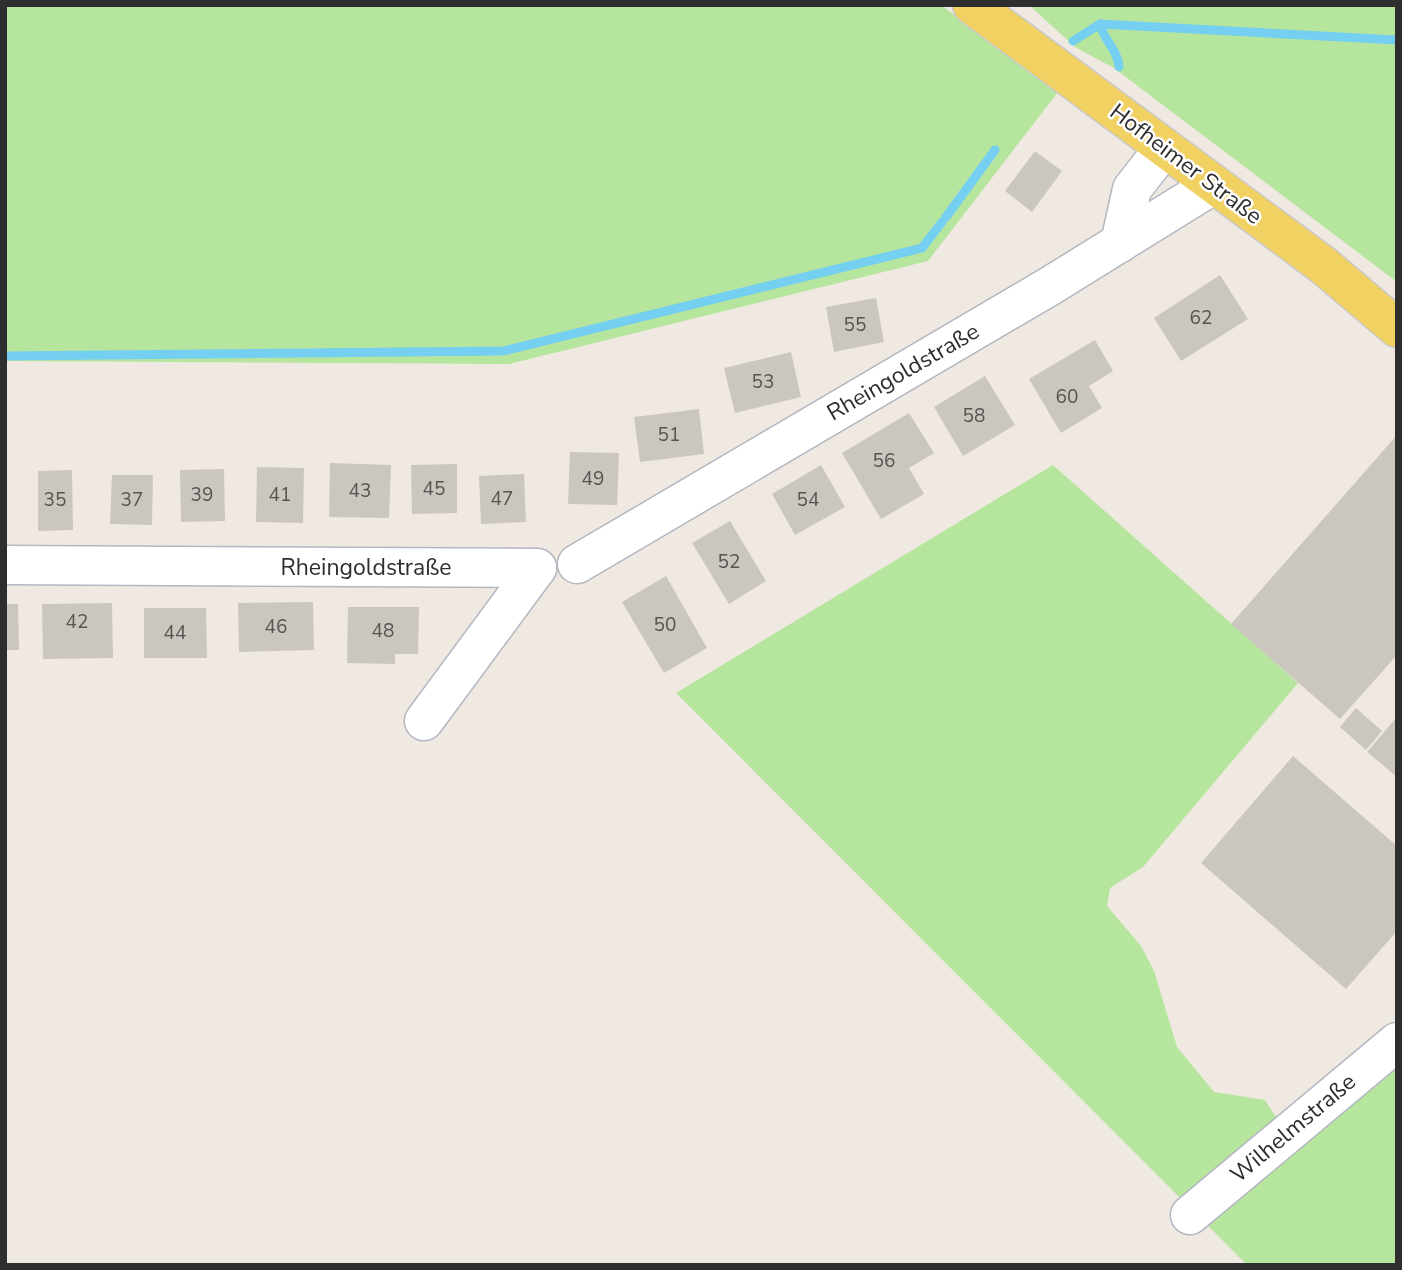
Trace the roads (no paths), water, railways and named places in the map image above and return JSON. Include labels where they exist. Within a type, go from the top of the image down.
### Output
[{"type":"main road","name":"Hofheimer Straße","points":[[972,5],[1323,265],[1397,328]]},
{"type":"street","points":[[1120,243],[1132,189],[1164,148]]},
{"type":"street","name":"Rheingoldstraße","points":[[578,564],[1120,243],[1213,185]]},
{"type":"street","name":"Rheingoldstraße","points":[[5,565],[537,568],[424,721]]},
{"type":"street","name":"Wilhelmstraße","points":[[1190,1215],[1397,1042]]},
{"type":"waterway","points":[[1100,24],[1119,67]]},
{"type":"waterway","points":[[1073,41],[1100,24],[1397,40]]},
{"type":"waterway","points":[[946,217],[995,150]]},
{"type":"waterway","points":[[5,356],[503,351],[922,248],[942,222]]}]
